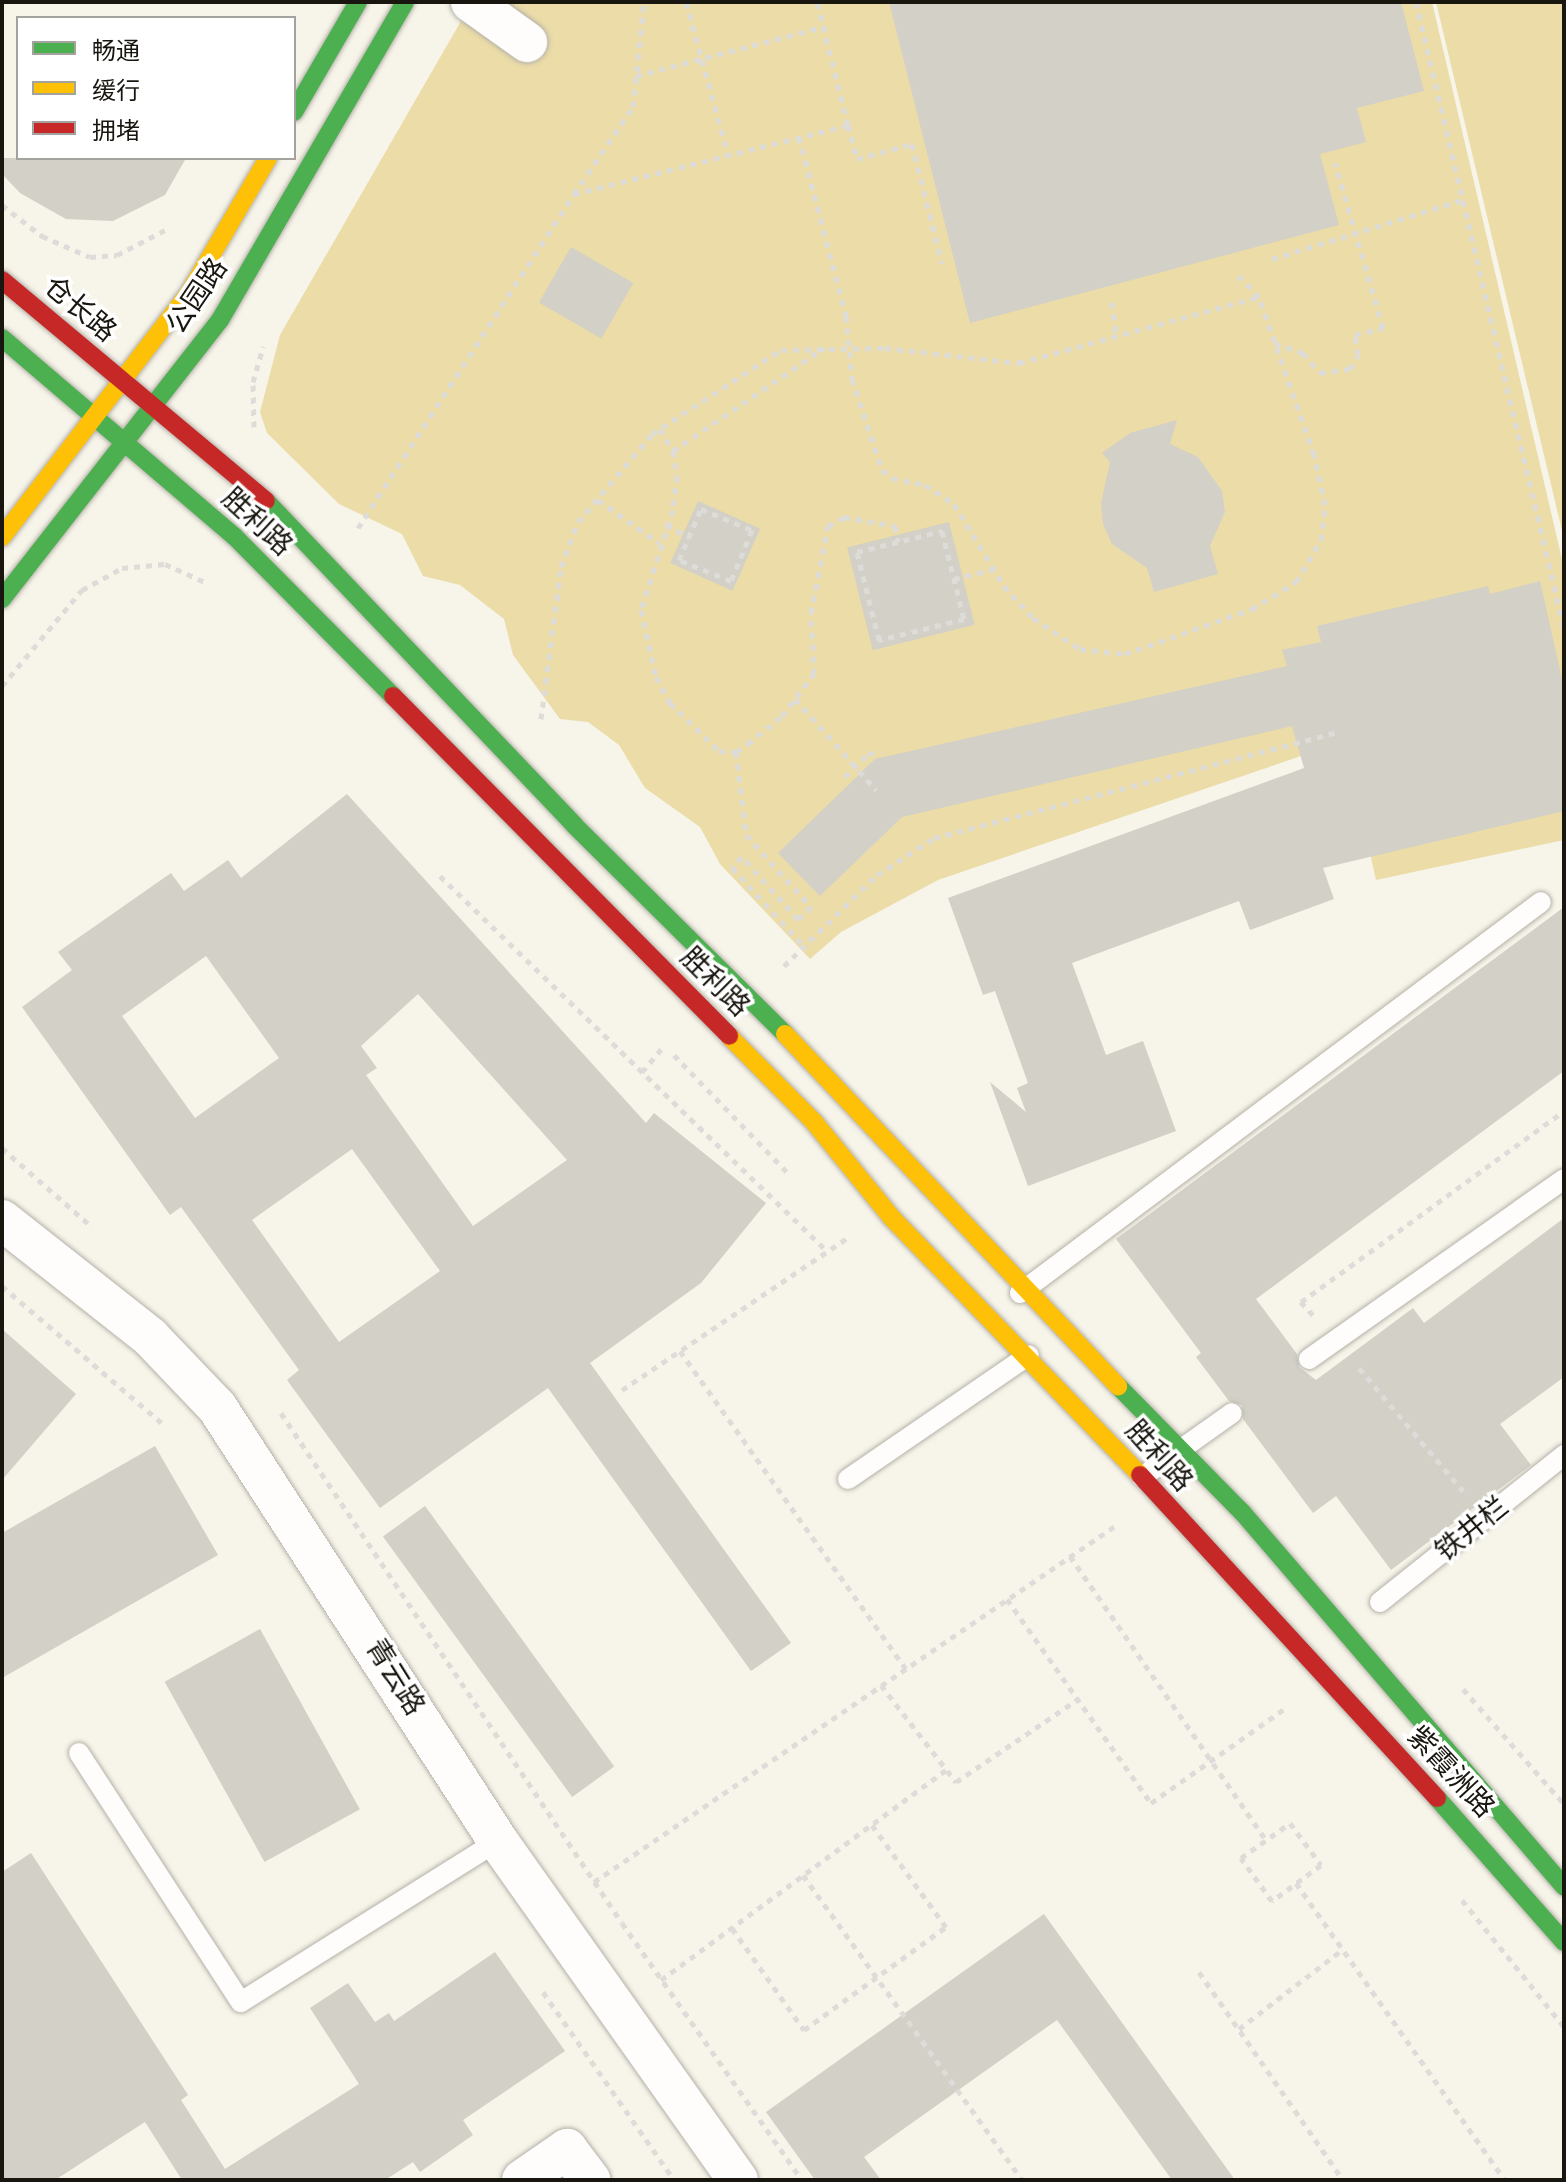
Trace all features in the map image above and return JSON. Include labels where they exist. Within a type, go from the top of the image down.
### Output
[{"type":"street","points":[[296,109],[358,2]]},
{"type":"street","name":"公园路","points":[[2,599],[223,315],[405,2]]},
{"type":"street","points":[[471,2],[527,42]]},
{"type":"street","name":"公园路","points":[[2,537],[188,295],[267,160]]},
{"type":"street","name":"仓长路","points":[[6,291],[122,381]]},
{"type":"street","name":"胜利路","points":[[2,338],[234,536],[770,1077],[814,1122],[892,1218],[1142,1477],[1292,1645]]},
{"type":"street","name":"胜利路","points":[[122,381],[267,502],[575,826],[856,1104],[1024,1289],[1183,1448],[1334,1614]]},
{"type":"street","name":"青云路","points":[[2,1220],[150,1337],[217,1407],[498,1841],[738,2180]]},
{"type":"street","name":"紫霞洲路","points":[[1334,1614],[1564,1887]]},
{"type":"street","name":"紫霞洲路","points":[[1292,1645],[1505,1870],[1564,1942]]},
{"type":"street","points":[[522,2180],[567,2149],[590,2180]]},
{"type":"lane","points":[[988,1317],[1541,902]]},
{"type":"lane","points":[[1309,1359],[1564,1179]]},
{"type":"lane","points":[[848,1479],[1065,1330]]},
{"type":"lane","points":[[1142,1477],[1232,1413]]},
{"type":"lane","name":"铁井栏","points":[[1380,1602],[1564,1455]]},
{"type":"lane","points":[[79,1753],[241,2002],[498,1841]]},
{"type":"path","points":[[353,535],[633,107],[644,2]]},
{"type":"path","points":[[686,2],[728,155]]},
{"type":"path","points":[[817,2],[857,159],[912,144],[942,263]]},
{"type":"path","points":[[1416,2],[1564,629]]},
{"type":"path","points":[[636,76],[823,27]]},
{"type":"path","points":[[574,194],[848,125]]},
{"type":"path","points":[[799,137],[846,316],[852,379],[882,470],[892,478],[925,485],[954,504],[994,569],[1033,618],[1080,649],[1125,654],[1252,609],[1296,582],[1321,540],[1325,505],[1314,455],[1259,297],[1234,271]]},
{"type":"path","points":[[1274,343],[1303,353],[1320,373],[1350,369],[1358,355],[1355,335],[1383,328],[1335,163]]},
{"type":"path","points":[[1272,259],[1463,200]]},
{"type":"path","points":[[2,205],[42,236],[90,257],[117,255],[159,237],[169,226]]},
{"type":"path","points":[[529,716],[540,727],[561,567],[578,522],[660,428],[781,350],[849,347],[1019,363],[1259,297]]},
{"type":"path","points":[[1112,302],[1116,336]]},
{"type":"path","points":[[255,436],[253,382],[265,339]]},
{"type":"path","points":[[673,451],[825,347]]},
{"type":"path","points":[[660,428],[673,451],[677,476],[641,610],[656,677],[670,703],[719,751],[736,752],[795,699],[814,674],[811,613],[828,526],[844,517],[895,526],[898,542]]},
{"type":"path","points":[[598,500],[659,543]]},
{"type":"path","points":[[701,509],[752,530],[731,581],[679,560],[690,537],[701,509]]},
{"type":"path","points":[[666,525],[690,537]]},
{"type":"path","points":[[942,531],[954,579],[964,619],[879,640],[857,552],[942,531]]},
{"type":"path","points":[[2,686],[82,590],[122,568],[165,564],[222,592]]},
{"type":"path","points":[[954,579],[994,569]]},
{"type":"path","points":[[795,699],[876,790]]},
{"type":"path","points":[[778,972],[877,875],[934,838],[1334,733]]},
{"type":"path","points":[[845,777],[881,751]]},
{"type":"path","points":[[736,752],[746,835],[811,907],[798,919],[742,857],[732,868],[804,946]]},
{"type":"path","points":[[440,876],[827,1251]]},
{"type":"path","points":[[653,1034],[800,1186]]},
{"type":"path","points":[[642,1072],[664,1046]]},
{"type":"path","points":[[1486,1518],[1301,1302],[1564,1111]]},
{"type":"path","points":[[841,1225],[862,1246]]},
{"type":"path","points":[[622,1390],[851,1235]]},
{"type":"path","points":[[2,1286],[167,1427]]},
{"type":"path","points":[[680,1351],[906,1669]]},
{"type":"path","points":[[594,1882],[1126,1518]]},
{"type":"path","points":[[1070,1556],[1266,1840]]},
{"type":"path","points":[[1007,1599],[1151,1803],[1297,1700]]},
{"type":"path","points":[[1454,1679],[1564,1804]]},
{"type":"path","points":[[881,1685],[956,1782],[1078,1699]]},
{"type":"path","points":[[661,1980],[946,1770]]},
{"type":"path","points":[[1290,1823],[1321,1865],[1296,1883],[1272,1901],[1241,1858],[1290,1823]]},
{"type":"path","points":[[732,1928],[804,2030],[946,1927],[872,1825]]},
{"type":"path","points":[[803,1875],[1022,2180]]},
{"type":"path","points":[[1296,1883],[1505,2180]]},
{"type":"path","points":[[1456,1893],[1564,2027]]},
{"type":"path","points":[[622,1923],[802,2180]]},
{"type":"path","points":[[1239,2029],[1342,1950]]},
{"type":"path","points":[[1199,1972],[1343,2180]]},
{"type":"path","points":[[537,1982],[674,2180]]},
{"type":"shaded area","points":[[472,2],[1432,2],[1564,568],[1564,840],[1376,880],[1345,741],[938,880],[841,932],[810,959],[720,864],[700,827],[645,788],[619,745],[588,722],[560,719],[513,655],[504,619],[460,585],[423,576],[402,534],[339,504],[267,433],[260,412],[280,335]]},
{"type":"shaded area","points":[[1436,2],[1564,2],[1564,539]]},
{"type":"building","points":[[889,2],[1401,2],[1424,91],[1357,108],[1366,142],[1320,154],[1339,225],[970,323]]},
{"type":"building","points":[[2,158],[185,160],[165,195],[113,221],[66,219],[20,193],[2,174]]},
{"type":"building","points":[[571,247],[633,283],[601,338],[539,302]]},
{"type":"building","points":[[1177,420],[1170,444],[1198,457],[1222,491],[1225,512],[1210,546],[1218,574],[1154,592],[1147,568],[1112,544],[1103,524],[1101,503],[1110,462],[1102,453],[1130,433]]},
{"type":"building","points":[[698,501],[760,529],[732,591],[670,563]]},
{"type":"building","points":[[949,522],[975,625],[873,650],[847,547]]},
{"type":"building","points":[[1540,581],[1564,688],[1564,811],[1323,868],[1334,899],[1250,930],[1239,901],[1072,963],[1106,1055],[1143,1041],[1176,1131],[1028,1186],[990,1082],[1026,1112],[1017,1088],[1028,1083],[995,991],[983,995],[948,898],[1304,768],[1292,726],[902,817],[820,896],[778,853],[875,759],[1287,666],[1282,650],[1321,642],[1317,626],[1488,586],[1490,594]]},
{"type":"building","points":[[347,794],[646,1123],[654,1113],[766,1203],[701,1283],[590,1363],[791,1643],[751,1671],[548,1388],[380,1508],[287,1380],[299,1370],[181,1207],[170,1215],[22,1007],[72,970],[58,952],[171,873],[184,891],[228,860],[241,878]],"holes":[[[206,956],[279,1058],[195,1118],[122,1016]],[[418,994],[567,1160],[473,1226],[366,1075],[377,1068],[361,1046]],[[352,1149],[440,1271],[339,1342],[252,1220]]]},
{"type":"building","points":[[1564,907],[1564,1071],[1256,1299],[1297,1354],[1299,1367],[1316,1380],[1413,1308],[1424,1323],[1564,1218],[1564,1377],[1500,1424],[1531,1465],[1391,1570],[1336,1496],[1313,1513],[1243,1419],[1242,1405],[1229,1401],[1196,1357],[1201,1353],[1116,1239]]},
{"type":"building","points":[[2,1329],[76,1394],[2,1480]]},
{"type":"building","points":[[155,1446],[218,1555],[2,1678],[2,1533]]},
{"type":"building","points":[[425,1506],[614,1767],[572,1797],[383,1537]]},
{"type":"building","points":[[260,1629],[360,1809],[265,1862],[165,1682]]},
{"type":"building","points":[[31,1853],[188,2095],[181,2100],[225,2169],[359,2084],[310,2008],[348,1983],[375,2022],[389,2013],[394,2021],[495,1952],[565,2051],[463,2120],[473,2135],[420,2172],[413,2162],[385,2180],[182,2180],[145,2122],[55,2180],[2,2180],[2,1872]]},
{"type":"building","points":[[1044,1914],[1235,2180],[1172,2180],[1057,2020],[864,2157],[881,2180],[815,2180],[766,2112]]},
{"type":"traffic: fast","points":[[296,109],[358,2]]},
{"type":"traffic: fast","points":[[2,599],[220,320],[405,2]]},
{"type":"traffic: fast","points":[[2,338],[234,536],[393,696]]},
{"type":"traffic: fast","points":[[266,501],[575,826],[785,1034]]},
{"type":"traffic: fast","points":[[1118,1386],[1242,1512],[1564,1887]]},
{"type":"traffic: fast","points":[[1437,1798],[1564,1942]]},
{"type":"traffic: slow","points":[[2,537],[188,295],[267,160]]},
{"type":"traffic: slow","points":[[785,1034],[1118,1386]]},
{"type":"traffic: slow","points":[[729,1036],[814,1122],[892,1218],[1140,1475]]},
{"type":"traffic: jam","points":[[2,280],[266,501]]},
{"type":"traffic: jam","points":[[393,696],[729,1036]]},
{"type":"traffic: jam","points":[[1140,1475],[1437,1798]]}]
